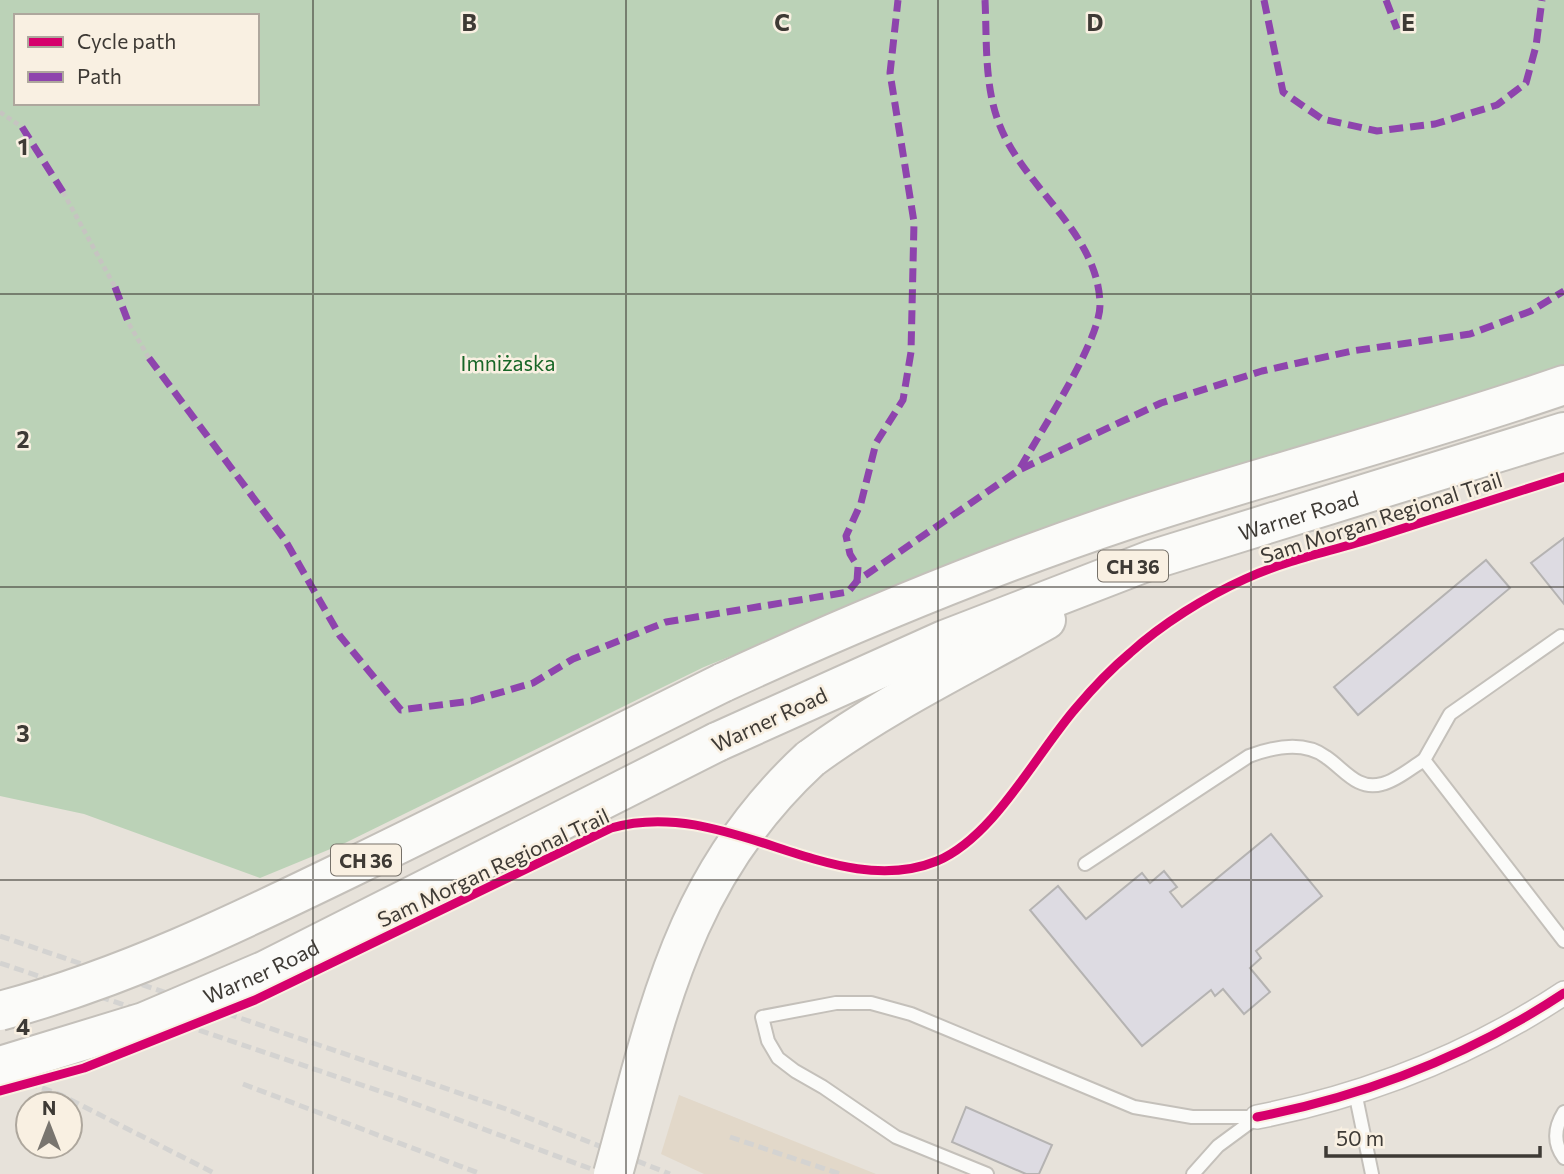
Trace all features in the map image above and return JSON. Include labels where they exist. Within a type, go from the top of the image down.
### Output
[{"type":"highway","name":"Warner Road","points":[[0,1011],[64,994],[136,967],[249,917],[722,683],[916,596],[1125,521],[1564,385]]},
{"type":"highway","name":"Warner Road","points":[[0,1066],[144,1022],[266,970],[717,742],[944,640],[1151,560],[1564,432]]},
{"type":"highway","points":[[613,1174],[655,1020],[688,926],[730,850],[764,806],[810,759],[858,724],[1151,560]]},
{"type":"street","points":[[1256,1117],[1355,1092],[1465,1052],[1564,993]]},
{"type":"lane","points":[[1085,864],[1249,757],[1275,747],[1304,748],[1325,755],[1350,779],[1365,784],[1382,785],[1424,760],[1450,714],[1560,636]]},
{"type":"lane","points":[[1424,760],[1564,941]]},
{"type":"lane","points":[[987,1174],[895,1138],[823,1087],[794,1071],[778,1058],[768,1041],[762,1017],[836,1003],[871,1003],[911,1014],[1134,1107],[1192,1117],[1256,1117]]},
{"type":"lane","points":[[1355,1092],[1372,1174]]},
{"type":"lane","points":[[1564,1112],[1557,1123],[1556,1146],[1564,1157]]},
{"type":"lane","points":[[1193,1174],[1218,1146],[1256,1117]]},
{"type":"path","points":[[0,112],[22,127]]},
{"type":"path","points":[[63,191],[115,287]]},
{"type":"path","points":[[129,324],[149,358]]},
{"type":"shaded area","points":[[679,1095],[876,1174],[704,1174],[661,1154]]},
{"type":"green space","name":"Imniżaska","points":[[0,0],[1564,0],[1564,366],[1057,525],[704,667],[345,843],[260,878],[84,814],[0,796]]},
{"type":"building","points":[[1564,538],[1564,604],[1531,563]]},
{"type":"building","points":[[1486,560],[1510,588],[1358,715],[1334,687]]},
{"type":"building","points":[[1271,834],[1322,896],[1256,951],[1261,958],[1250,968],[1270,992],[1244,1014],[1223,989],[1215,996],[1211,990],[1142,1046],[1030,910],[1058,886],[1086,919],[1142,873],[1150,883],[1164,871],[1177,887],[1170,892],[1182,907]]},
{"type":"building","points":[[966,1107],[1052,1145],[1039,1174],[1026,1174],[952,1142]]},
{"type":"railway","points":[[0,936],[506,1109],[670,1174]]},
{"type":"railway","points":[[0,963],[397,1097],[605,1174]]},
{"type":"railway","points":[[0,1072],[61,1095],[216,1174]]},
{"type":"railway","points":[[243,1084],[481,1174]]},
{"type":"railway","points":[[730,1137],[840,1174]]},
{"type":"marked path","points":[[857,581],[858,567],[850,554],[846,536],[861,503],[876,443],[903,400],[911,352],[914,222],[890,73],[898,0]]},
{"type":"marked path","points":[[985,0],[989,80],[1000,126],[1011,149],[1059,212],[1087,255],[1096,278],[1100,304],[1098,320],[1080,363],[1019,470]]},
{"type":"marked path","points":[[1264,0],[1283,92],[1322,119],[1377,131],[1435,124],[1497,105],[1526,83],[1536,46],[1542,0]]},
{"type":"marked path","points":[[1386,0],[1397,29]]},
{"type":"marked path","points":[[22,127],[63,192]]},
{"type":"marked path","points":[[115,287],[129,324]]},
{"type":"marked path","points":[[149,358],[285,540],[340,636],[401,710],[471,701],[533,683],[573,659],[666,622],[848,592],[857,581],[1019,470],[1161,403],[1262,371],[1352,351],[1470,334],[1531,311],[1564,291]]},
{"type":"cycle path","name":"Sam Morgan Regional Trail","points":[[0,1091],[84,1068],[255,1000],[611,828],[654,822],[696,825],[859,869],[898,870],[937,861],[958,849],[995,814],[1061,727],[1109,672],[1156,632],[1199,603],[1276,566],[1564,477]]},
{"type":"cycle path","points":[[1257,1117],[1339,1097],[1417,1070],[1492,1036],[1564,993]]}]
